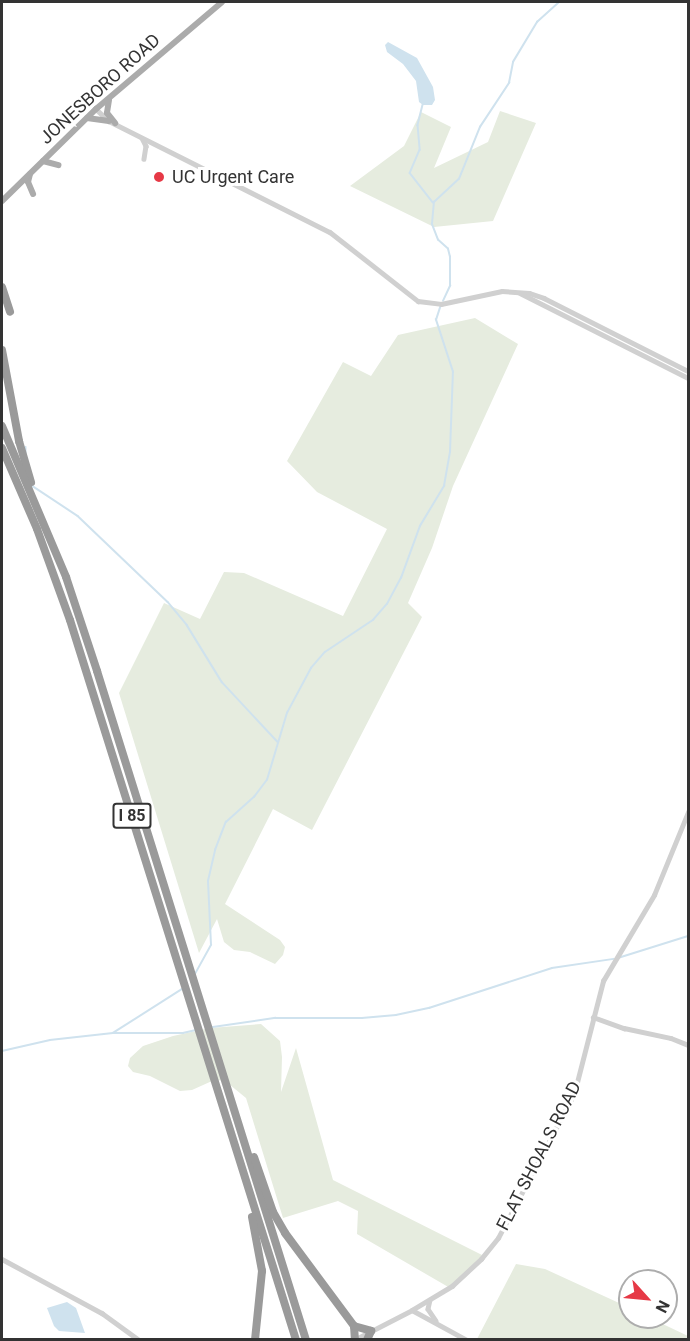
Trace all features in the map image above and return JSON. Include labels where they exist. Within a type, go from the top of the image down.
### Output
[{"type":"highway","points":[[2,288],[10,312]]},
{"type":"highway","points":[[2,350],[19,441],[39,509]]},
{"type":"highway","name":"I 85","points":[[2,426],[39,509],[97,671],[306,1340]]},
{"type":"highway","name":"I 85","points":[[2,448],[37,529],[70,620],[296,1340]]},
{"type":"highway","points":[[227,1089],[273,1212],[285,1233],[354,1326],[370,1331],[367,1340]]},
{"type":"highway","points":[[245,1180],[262,1271],[255,1340]]},
{"type":"highway","points":[[354,1326],[354,1339]]},
{"type":"main road","name":"JONESBORO ROAD","points":[[2,201],[109,98],[222,2]]},
{"type":"main road","points":[[109,98],[107,113],[112,122]]},
{"type":"main road","points":[[87,118],[112,122]]},
{"type":"main road","points":[[43,160],[58,165]]},
{"type":"main road","points":[[31,173],[28,182],[33,194]]},
{"type":"street","points":[[96,110],[112,122],[330,232],[418,300],[441,304],[492,292],[512,290],[544,298],[688,371]]},
{"type":"street","points":[[140,136],[146,146],[144,159]]},
{"type":"street","points":[[512,290],[541,302],[688,378]]},
{"type":"street","name":"FLAT SHOALS ROAD","points":[[354,1339],[412,1311],[472,1268],[506,1225],[574,1094],[603,981],[654,895],[688,812]]},
{"type":"street","points":[[593,1017],[624,1028],[671,1038],[688,1045]]},
{"type":"street","points":[[2,1259],[102,1313],[140,1340]]},
{"type":"street","points":[[430,1299],[428,1309],[440,1325]]},
{"type":"street","points":[[412,1311],[467,1340]]},
{"type":"shaded area","points":[[500,111],[536,123],[493,221],[434,227],[350,186],[404,146],[421,112],[451,127],[434,168],[488,142]]},
{"type":"shaded area","points":[[475,318],[518,344],[453,486],[432,548],[408,603],[422,617],[312,830],[273,809],[225,904],[280,940],[285,947],[283,955],[275,964],[250,952],[234,950],[224,942],[217,919],[199,953],[119,693],[164,603],[200,619],[224,572],[244,573],[343,616],[387,529],[317,492],[287,461],[343,362],[371,376],[398,335]]},
{"type":"shaded area","points":[[261,1024],[280,1041],[281,1092],[296,1048],[333,1180],[482,1255],[466,1277],[450,1288],[357,1234],[358,1211],[338,1201],[283,1218],[246,1098],[224,1080],[212,1081],[192,1090],[180,1091],[150,1076],[133,1072],[128,1066],[130,1058],[143,1046],[173,1036],[210,1028]]},
{"type":"shaded area","points":[[516,1264],[545,1269],[618,1302],[618,1329],[673,1329],[688,1336],[688,1339],[477,1339]]},
{"type":"water","points":[[388,42],[417,58],[433,87],[435,100],[432,105],[423,105],[419,102],[416,81],[403,64],[387,52],[385,45]]},
{"type":"water","points":[[67,1302],[76,1308],[85,1333],[59,1331],[54,1326],[47,1308]]},
{"type":"waterway","points":[[443,301],[450,286],[450,257],[448,249],[438,240],[432,224],[434,202],[459,179],[480,127],[509,83],[513,62],[537,22],[559,2]]},
{"type":"waterway","points":[[423,105],[418,125],[420,150],[410,173],[433,202]]},
{"type":"waterway","points":[[195,974],[211,945],[208,881],[215,850],[226,822],[254,797],[267,780],[287,713],[311,668],[325,652],[373,620],[387,604],[401,578],[420,526],[444,486],[450,452],[453,372],[436,320],[441,305]]},
{"type":"waterway","points":[[26,447],[26,454]]},
{"type":"waterway","points":[[31,485],[78,516],[168,602],[187,625],[222,682],[277,741]]},
{"type":"waterway","points":[[618,958],[688,936]]},
{"type":"waterway","points":[[213,1027],[275,1018],[362,1018],[396,1015],[429,1008],[552,968],[613,959]]},
{"type":"waterway","points":[[113,1033],[182,989]]},
{"type":"waterway","points":[[2,1051],[50,1040],[113,1033],[183,1033],[196,1030]]},
{"type":"place","name":"UC Urgent Care","points":[[159,177]]}]
